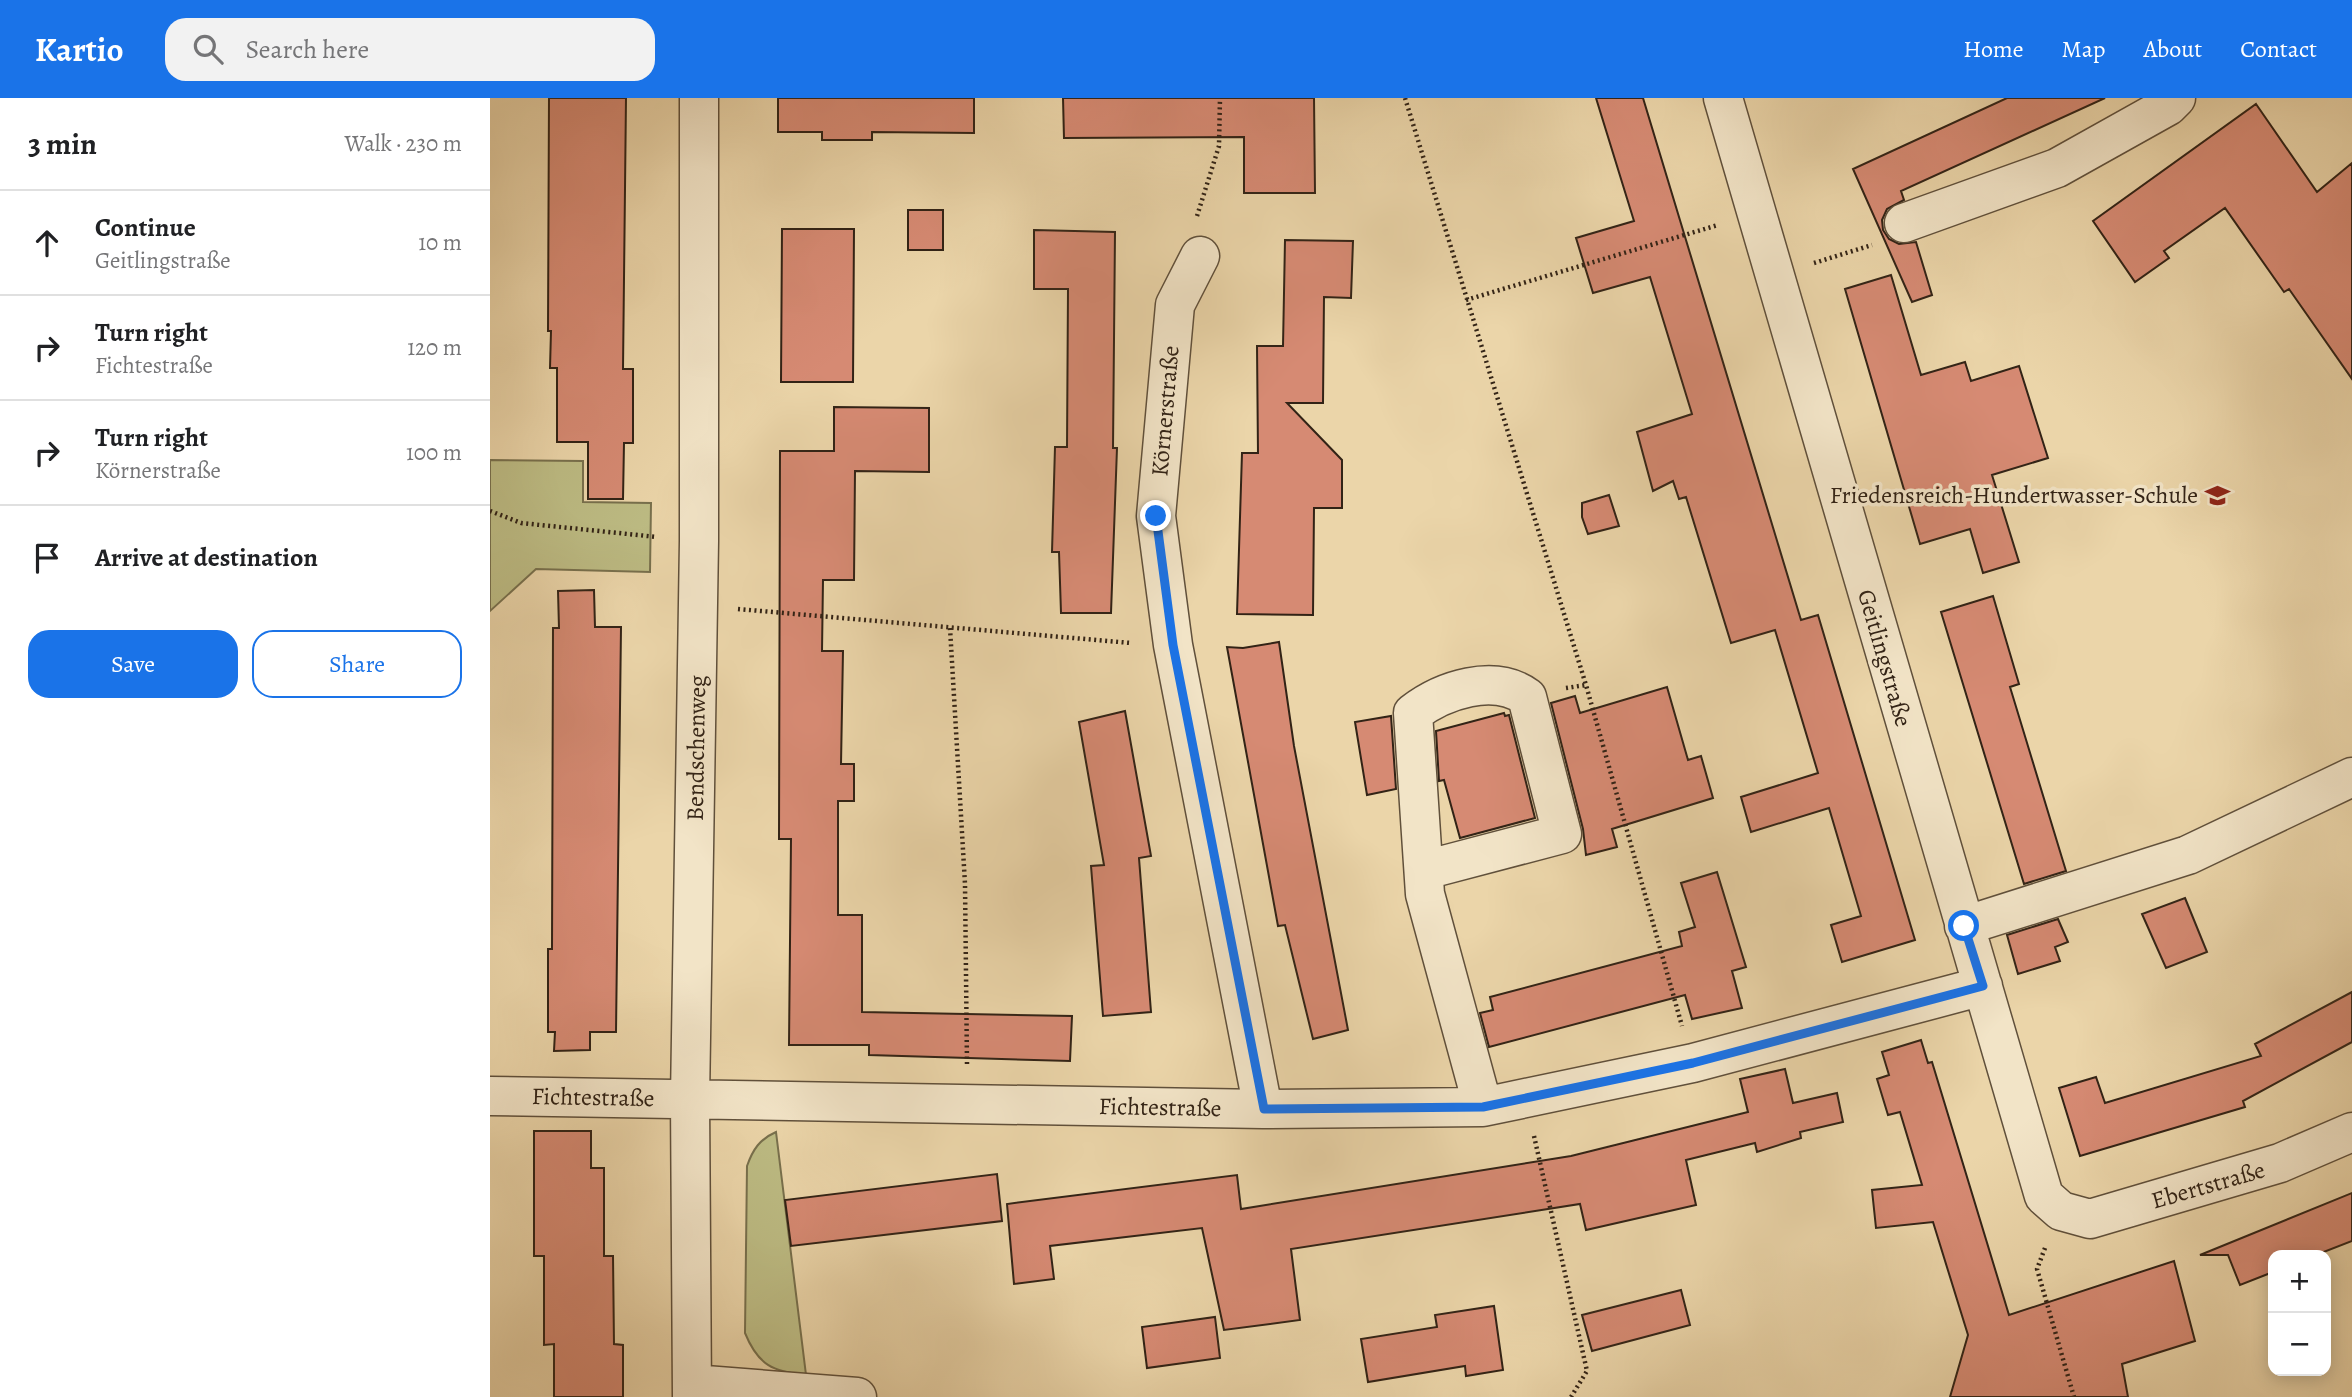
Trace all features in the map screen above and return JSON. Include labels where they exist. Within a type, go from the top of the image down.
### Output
[{"type":"street","name":"Bendschenweg","points":[[692,1390],[690,1099],[698,606],[699,98]]},
{"type":"street","name":"Geitlingstraße","points":[[1723,98],[2044,1196],[2061,1211]]},
{"type":"street","points":[[1904,223],[2057,168],[2168,106],[2176,98]]},
{"type":"street","name":"Körnerstraße","points":[[1200,256],[1175,305],[1156,516],[1173,645],[1264,1109]]},
{"type":"street","points":[[1425,870],[1562,834],[1527,697],[1514,688],[1479,685],[1431,699],[1413,713],[1425,894],[1483,1107]]},
{"type":"street","points":[[1964,926],[2188,855],[2352,777]]},
{"type":"street","name":"Fichtestraße","points":[[490,1096],[1264,1109],[1483,1107],[1693,1063],[1983,986]]},
{"type":"street","name":"Ebertstraße","points":[[2061,1211],[2090,1219],[2280,1163],[2352,1132]]},
{"type":"street","points":[[692,1390],[857,1397]]},
{"type":"path","points":[[1200,256],[1197,210],[1219,146],[1220,98]]},
{"type":"path","points":[[1405,98],[1586,685],[1693,1063]]},
{"type":"path","points":[[1466,300],[1756,214]]},
{"type":"path","points":[[1773,276],[1877,244],[1904,223]]},
{"type":"path","points":[[490,511],[521,523],[668,538]]},
{"type":"path","points":[[698,606],[1173,645]]},
{"type":"path","points":[[950,628],[965,884],[967,1104]]},
{"type":"path","points":[[1526,1099],[1587,1371],[1571,1397]]},
{"type":"path","points":[[2061,1211],[2037,1269],[2074,1397]]},
{"type":"shaded area","points":[[490,460],[583,461],[583,502],[651,503],[650,572],[536,569],[490,611]]},
{"type":"shaded area","points":[[776,1132],[806,1375],[784,1372],[768,1365],[755,1353],[745,1333],[747,1166],[758,1145]]},
{"type":"building","points":[[549,98],[626,98],[623,369],[633,369],[633,443],[624,443],[623,499],[588,499],[588,442],[557,442],[557,368],[550,368],[551,331],[548,331]]},
{"type":"building","points":[[778,98],[974,98],[974,133],[872,132],[872,140],[822,140],[822,132],[778,132]]},
{"type":"building","points":[[1063,98],[1314,98],[1315,193],[1244,193],[1244,137],[1064,138]]},
{"type":"building","points":[[1596,98],[1643,98],[1801,620],[1818,615],[1915,940],[1842,962],[1831,925],[1861,916],[1829,808],[1751,832],[1741,797],[1818,773],[1775,630],[1731,643],[1686,497],[1679,499],[1673,481],[1653,491],[1637,432],[1692,414],[1650,277],[1593,293],[1576,238],[1634,221]]},
{"type":"building","points":[[2007,98],[2105,98],[1901,191],[1904,200],[1887,209],[1882,220],[1883,230],[1889,239],[1899,244],[1916,242],[1932,295],[1912,302],[1853,169]]},
{"type":"building","points":[[2256,104],[2317,192],[2352,163],[2352,379],[2289,289],[2284,292],[2225,208],[2164,251],[2169,258],[2135,282],[2093,221]]},
{"type":"building","points":[[908,210],[943,210],[943,250],[908,250]]},
{"type":"building","points":[[782,229],[854,229],[853,382],[781,382]]},
{"type":"building","points":[[1034,230],[1115,232],[1113,448],[1117,448],[1111,613],[1061,613],[1059,552],[1052,552],[1055,447],[1067,447],[1068,289],[1034,289]]},
{"type":"building","points":[[1285,240],[1353,241],[1351,298],[1324,297],[1323,403],[1287,403],[1342,460],[1342,508],[1314,508],[1313,615],[1237,614],[1242,453],[1258,453],[1257,346],[1283,346]]},
{"type":"building","points":[[1891,275],[1921,375],[1965,362],[1971,381],[2019,366],[2048,458],[1992,475],[2019,562],[1983,573],[1970,529],[1920,544],[1845,289]]},
{"type":"building","points":[[834,407],[929,408],[929,472],[855,471],[854,580],[823,580],[822,651],[843,651],[841,764],[854,764],[854,801],[838,801],[838,915],[862,915],[862,1012],[1072,1016],[1070,1061],[869,1055],[869,1045],[789,1045],[791,839],[779,839],[780,451],[834,451]]},
{"type":"building","points":[[1609,495],[1619,526],[1588,534],[1582,517],[1582,503]]},
{"type":"building","points":[[594,590],[595,627],[621,627],[616,1032],[590,1032],[590,1050],[554,1051],[555,1032],[548,1032],[548,949],[552,949],[553,628],[559,628],[558,591]]},
{"type":"building","points":[[1993,596],[2019,684],[2010,687],[2066,871],[2024,884],[1941,612]]},
{"type":"building","points":[[1279,642],[1294,746],[1348,1030],[1313,1039],[1285,925],[1278,926],[1227,647],[1243,648]]},
{"type":"building","points":[[1667,687],[1688,760],[1701,756],[1713,798],[1612,829],[1617,847],[1586,855],[1583,829],[1551,703],[1575,696],[1580,713]]},
{"type":"building","points":[[1125,711],[1151,856],[1139,858],[1151,1012],[1103,1016],[1091,866],[1104,865],[1079,722]]},
{"type":"building","points":[[1504,713],[1505,716],[1509,715],[1535,818],[1460,838],[1444,780],[1439,781],[1436,731]]},
{"type":"building","points":[[1391,716],[1396,789],[1367,795],[1355,722]]},
{"type":"building","points":[[1717,872],[1746,967],[1732,971],[1742,1008],[1692,1019],[1685,995],[1489,1047],[1480,1013],[1493,1010],[1490,997],[1682,946],[1679,932],[1695,927],[1681,883]]},
{"type":"building","points":[[2185,898],[2207,952],[2166,968],[2142,914]]},
{"type":"building","points":[[2058,919],[2068,942],[2055,947],[2060,961],[2018,974],[2007,935]]},
{"type":"building","points":[[2352,992],[2352,1042],[2243,1101],[2245,1107],[2080,1156],[2059,1088],[2096,1077],[2105,1103],[2261,1056],[2255,1044]]},
{"type":"building","points":[[1921,1040],[1928,1063],[1932,1062],[2009,1315],[2174,1261],[2195,1341],[2122,1364],[2128,1397],[1950,1397],[1968,1335],[1933,1222],[1876,1228],[1872,1190],[1922,1185],[1900,1112],[1888,1115],[1877,1079],[1889,1075],[1882,1052]]},
{"type":"building","points":[[1785,1069],[1793,1103],[1837,1093],[1843,1122],[1800,1132],[1801,1138],[1757,1152],[1755,1143],[1686,1160],[1696,1205],[1586,1230],[1580,1204],[1291,1249],[1300,1320],[1224,1330],[1202,1228],[1050,1246],[1054,1279],[1014,1284],[1007,1204],[1237,1175],[1241,1209],[1571,1156],[1748,1112],[1740,1079]]},
{"type":"building","points":[[534,1131],[591,1131],[591,1168],[604,1168],[604,1256],[613,1256],[614,1344],[623,1345],[623,1397],[554,1397],[554,1344],[544,1345],[544,1256],[534,1256]]},
{"type":"building","points":[[997,1174],[1002,1221],[791,1246],[785,1200]]},
{"type":"building","points":[[2352,1193],[2352,1241],[2329,1250],[2268,1250],[2268,1274],[2240,1285],[2228,1255],[2200,1255]]},
{"type":"building","points":[[1681,1290],[1690,1325],[1592,1351],[1582,1315]]},
{"type":"building","points":[[1494,1306],[1503,1370],[1466,1376],[1465,1366],[1368,1382],[1361,1339],[1437,1327],[1435,1315]]},
{"type":"building","points":[[1215,1317],[1220,1358],[1147,1368],[1142,1327]]},
{"type":"place","name":"Friedensreich-Hundertwasser-Schule","points":[[2218,495]]},
{"type":"route","points":[[1156,516],[1173,645],[1264,1109],[1483,1107],[1693,1063],[1983,986],[1964,926]]}]
